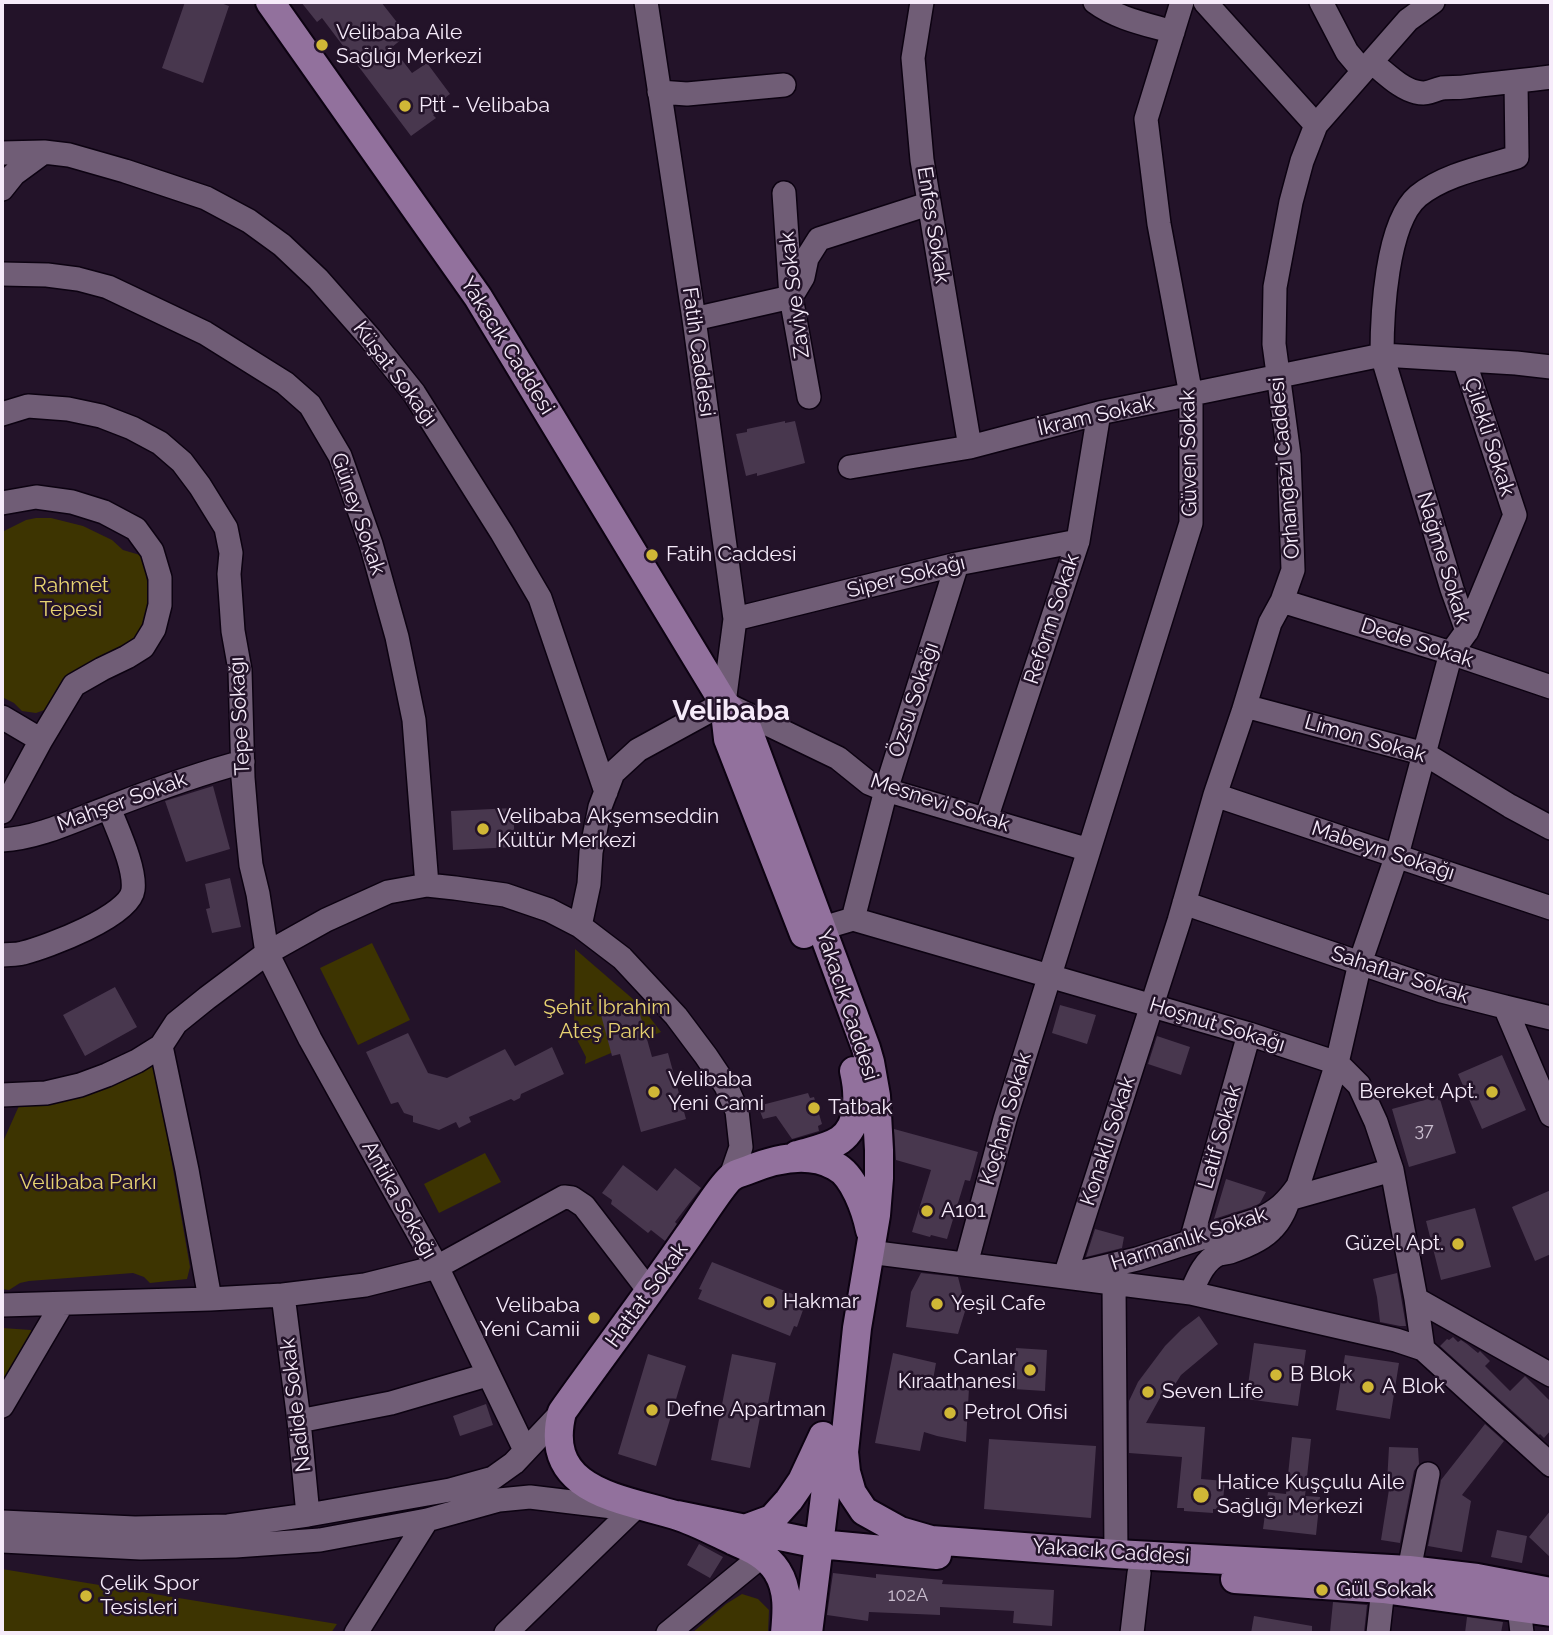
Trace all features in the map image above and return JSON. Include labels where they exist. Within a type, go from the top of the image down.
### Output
[{"type":"main road","name":"Yakacık Caddesi","points":[[270,2],[478,297],[724,703],[748,730],[849,1049],[858,1106],[854,1122],[839,1141],[731,1176]]},
{"type":"main road","name":"Yakacık Caddesi","points":[[813,931],[866,1048],[874,1085],[879,1171],[857,1328],[844,1452],[852,1493],[864,1511],[900,1531],[931,1539],[1116,1554],[1409,1570],[1477,1578],[1551,1592]]},
{"type":"main road","points":[[787,1158],[817,1160],[837,1166],[848,1178],[862,1203],[870,1245]]},
{"type":"main road","name":"Hattat Sokak","points":[[562,1412],[731,1176]]},
{"type":"main road","name":"Yakacık Caddesi","points":[[819,1544],[839,1402],[857,1328]]},
{"type":"main road","name":"Yakacık Caddesi","points":[[746,1529],[772,1519],[789,1500],[802,1480],[839,1402]]},
{"type":"main road","points":[[562,1412],[558,1425],[559,1448],[568,1469],[578,1480],[637,1506],[677,1515],[763,1555],[777,1572],[787,1596],[785,1633]]},
{"type":"main road","name":"Yakacık Caddesi","points":[[677,1515],[819,1544],[1055,1567],[1382,1589],[1521,1620],[1551,1612]]},
{"type":"main road","points":[[808,1633],[819,1544]]},
{"type":"street","name":"Fatih Caddesi","points":[[646,2],[694,319],[735,619],[724,703]]},
{"type":"street","name":"Enfes Sokak","points":[[922,2],[913,58],[922,160],[970,447]]},
{"type":"street","points":[[1095,2],[1125,19],[1173,32]]},
{"type":"street","name":"Güven Sokak","points":[[1049,975],[1191,523],[1191,395],[1159,224],[1146,119],[1182,2]]},
{"type":"street","points":[[1205,2],[1316,125]]},
{"type":"street","points":[[1321,2],[1347,52],[1417,93],[1431,93],[1440,88],[1551,77]]},
{"type":"street","name":"Orhangazi Caddesi","points":[[1152,1006],[1270,623],[1282,601],[1293,570],[1289,456],[1274,344],[1275,287],[1291,202],[1302,161],[1316,125],[1408,20],[1433,2]]},
{"type":"street","name":"Nağme Sokak","points":[[1337,1063],[1360,963],[1397,855],[1451,653],[1467,631],[1382,355],[1382,316],[1393,245],[1404,213],[1417,197],[1446,179],[1517,157],[1516,81]]},
{"type":"street","points":[[659,92],[687,93],[784,85]]},
{"type":"street","points":[[2,189],[14,174],[44,152]]},
{"type":"street","name":"Küşat Sokağı","points":[[2,153],[44,152],[69,155],[206,198],[249,221],[282,245],[318,279],[414,393],[496,522],[540,598],[606,792]]},
{"type":"street","name":"Zaviye Sokak","points":[[784,193],[791,297],[809,397]]},
{"type":"street","points":[[694,319],[791,297],[803,276],[807,258],[819,239],[928,204]]},
{"type":"street","name":"Güney Sokak","points":[[2,274],[57,276],[108,287],[205,333],[285,383],[310,405],[340,456],[372,544],[397,637],[414,720],[427,885]]},
{"type":"street","name":"İkram Sokak","points":[[850,467],[970,447],[1099,413],[1382,355],[1551,367]]},
{"type":"street","name":"Çilekli Sokak","points":[[1464,360],[1515,515],[1467,631]]},
{"type":"street","name":"Tepe Sokağı","points":[[2,414],[29,406],[68,409],[101,416],[132,428],[160,443],[182,461],[226,528],[230,553],[233,631],[240,670],[250,852],[267,953]]},
{"type":"street","name":"Reform Sokak","points":[[986,819],[1078,541],[1099,413]]},
{"type":"street","points":[[2,501],[36,497],[72,502],[104,512],[136,529],[152,551],[160,578],[160,605],[154,629],[143,647],[74,685],[2,813]]},
{"type":"street","name":"Siper Sokağı","points":[[735,619],[957,564],[1078,541]]},
{"type":"street","name":"Özsu Sokağı","points":[[853,919],[886,790],[957,564]]},
{"type":"street","name":"Dede Sokak","points":[[1282,601],[1551,687]]},
{"type":"street","name":"Mesnevi Sokak","points":[[724,703],[838,758],[869,783],[886,790],[1089,850]]},
{"type":"street","points":[[580,926],[600,807],[613,773],[638,750],[724,703]]},
{"type":"street","name":"Limon Sokak","points":[[1245,706],[1424,754],[1551,828]]},
{"type":"street","points":[[2,718],[41,740]]},
{"type":"street","name":"Mahşer Sokak","points":[[2,840],[43,831],[204,772],[243,762]]},
{"type":"street","name":"Mabeyn Sokağı","points":[[1215,795],[1551,908]]},
{"type":"street","points":[[2,955],[20,954],[57,943],[127,903],[133,893],[134,877],[109,807]]},
{"type":"street","points":[[3,1098],[46,1093],[80,1085],[137,1061],[161,1046],[176,1023],[267,953],[357,905],[388,892],[427,885],[505,895],[549,910],[580,926],[622,958],[676,1016],[726,1086],[737,1111],[741,1147],[731,1176]]},
{"type":"street","name":"Sahaflar Sokak","points":[[1184,903],[1441,991],[1551,1018]]},
{"type":"street","points":[[813,931],[853,919]]},
{"type":"street","name":"Hoşnut Sokağı","points":[[853,919],[1250,1034],[1337,1063],[1359,1085],[1377,1122],[1392,1170],[1423,1349]]},
{"type":"street","name":"Antika Sokağı","points":[[267,953],[310,1039],[437,1267],[525,1450]]},
{"type":"street","name":"Koçhan Sokak","points":[[966,1264],[1049,975]]},
{"type":"street","name":"Konaklı Sokak","points":[[1065,1276],[1152,1006]]},
{"type":"street","points":[[1505,1007],[1551,1115]]},
{"type":"street","name":"Latif Sokak","points":[[1196,1239],[1250,1034]]},
{"type":"street","points":[[161,1046],[186,1163],[210,1299]]},
{"type":"street","name":"Harmanlık Sokak","points":[[1065,1276],[1137,1259],[1260,1219],[1278,1210],[1298,1186],[1337,1063]]},
{"type":"street","points":[[1191,1293],[1199,1275],[1218,1254],[1230,1252],[1260,1239],[1272,1230],[1281,1219],[1289,1199],[1392,1170]]},
{"type":"street","points":[[2,1306],[283,1295],[365,1285],[437,1267],[564,1197],[572,1198],[584,1206],[650,1292]]},
{"type":"street","points":[[1196,1239],[1230,1252]]},
{"type":"street","points":[[870,1245],[966,1264],[1191,1293],[1396,1340],[1423,1349],[1551,1465]]},
{"type":"street","points":[[1114,1283],[1116,1554]]},
{"type":"street","name":"Nadide Sokak","points":[[283,1295],[308,1515]]},
{"type":"street","points":[[1416,1299],[1551,1375]]},
{"type":"street","points":[[2,1406],[62,1304]]},
{"type":"street","points":[[299,1421],[391,1403],[488,1375]]},
{"type":"street","points":[[2,1522],[135,1528],[228,1526],[308,1515],[467,1486],[493,1478],[514,1463],[562,1412]]},
{"type":"street","points":[[1409,1570],[1428,1474]]},
{"type":"street","points":[[2,1541],[141,1548],[235,1546],[320,1540],[427,1520],[499,1500],[530,1497],[612,1507],[637,1506]]},
{"type":"street","points":[[506,1633],[637,1506]]},
{"type":"street","points":[[356,1633],[427,1520]]},
{"type":"street","points":[[668,1633],[763,1555]]},
{"type":"street","points":[[1127,1633],[1139,1573]]},
{"type":"street","points":[[1378,1633],[1382,1589]]},
{"type":"green space","name":"Rahmet Tepesi","points":[[36,518],[51,518],[83,526],[112,540],[123,550],[140,555],[146,574],[148,606],[140,639],[53,707],[36,713],[22,711],[2,697],[2,532]]},
{"type":"green space","points":[[372,943],[410,1020],[358,1045],[320,968]]},
{"type":"green space","name":"Şehit İbrahim Ateş Parkı","points":[[575,949],[641,1006],[661,1032],[585,1064],[586,1057],[574,1034]]},
{"type":"green space","name":"Velibaba Parkı","points":[[149,1063],[154,1066],[157,1077],[190,1267],[187,1279],[150,1283],[144,1277],[133,1273],[29,1281],[9,1290],[2,1289],[2,1144],[21,1103]]},
{"type":"green space","points":[[485,1153],[501,1182],[439,1213],[424,1184]]},
{"type":"green space","points":[[2,1328],[31,1330],[32,1334],[2,1385]]},
{"type":"green space","name":"Çelik Spor Tesisleri","points":[[2,1569],[337,1624],[331,1633],[2,1633]]},
{"type":"green space","points":[[742,1594],[758,1599],[769,1610],[768,1633],[692,1633],[726,1604]]},
{"type":"building","points":[[185,2],[218,2],[229,6],[203,83],[162,68]]},
{"type":"building","points":[[301,2],[381,2],[407,35],[392,47],[412,73],[427,63],[450,94],[437,104],[441,109],[433,115],[436,118],[411,136],[322,18],[317,22]]},
{"type":"building","points":[[785,421],[795,421],[805,463],[757,476],[757,473],[746,476],[736,434]]},
{"type":"building","points":[[213,786],[230,849],[186,862],[165,801]]},
{"type":"building","name":"Velibaba Akşemseddin Kültür Merkezi","points":[[513,808],[515,847],[453,850],[451,811]]},
{"type":"building","points":[[230,878],[241,927],[212,933],[206,909],[210,908],[205,884]]},
{"type":"building","points":[[115,987],[137,1027],[85,1056],[63,1015]]},
{"type":"building","points":[[1060,1005],[1096,1015],[1087,1044],[1052,1033]]},
{"type":"building","name":"Velibaba Yeni Cami","points":[[638,1007],[652,1057],[668,1053],[686,1119],[641,1132],[620,1054],[612,1056],[601,1015]]},
{"type":"building","points":[[408,1033],[428,1073],[447,1078],[505,1049],[515,1066],[552,1047],[564,1074],[521,1094],[520,1098],[514,1101],[511,1099],[469,1117],[471,1122],[459,1128],[456,1122],[439,1130],[413,1122],[413,1116],[404,1113],[398,1102],[391,1104],[366,1052]]},
{"type":"building","points":[[1157,1036],[1190,1047],[1181,1075],[1148,1064]]},
{"type":"building","name":"Bereket Apt.","points":[[1502,1055],[1526,1110],[1482,1129],[1458,1074]]},
{"type":"building","points":[[808,1093],[810,1098],[814,1097],[822,1124],[818,1126],[819,1131],[792,1139],[776,1116],[763,1119],[758,1106]]},
{"type":"building","points":[[1439,1096],[1456,1153],[1409,1167],[1392,1109]]},
{"type":"building","points":[[894,1129],[978,1152],[970,1181],[965,1180],[947,1239],[912,1232],[931,1170],[896,1160]]},
{"type":"building","points":[[623,1165],[657,1191],[675,1168],[701,1188],[675,1222],[677,1224],[665,1241],[651,1230],[648,1233],[611,1204],[612,1200],[602,1193]]},
{"type":"building","points":[[1226,1179],[1266,1192],[1255,1206],[1214,1219]]},
{"type":"building","points":[[1551,1190],[1551,1254],[1535,1261],[1512,1207]]},
{"type":"building","name":"Güzel Apt.","points":[[1475,1208],[1491,1267],[1441,1280],[1426,1221]]},
{"type":"building","points":[[1095,1229],[1124,1237],[1122,1248],[1086,1257]]},
{"type":"building","points":[[712,1262],[805,1299],[797,1327],[794,1326],[790,1336],[698,1299],[702,1290],[699,1289]]},
{"type":"building","points":[[921,1273],[958,1277],[966,1308],[958,1334],[906,1327],[911,1292]]},
{"type":"building","points":[[1397,1273],[1406,1326],[1380,1322],[1373,1279]]},
{"type":"building","name":"Seven Life","points":[[1199,1316],[1218,1344],[1181,1375],[1174,1386],[1167,1385],[1146,1423],[1205,1427],[1201,1479],[1225,1481],[1222,1510],[1213,1509],[1213,1513],[1177,1508],[1182,1457],[1129,1453],[1129,1401],[1138,1382],[1165,1346]]},
{"type":"building","points":[[1453,1337],[1478,1353],[1480,1351],[1490,1361],[1485,1366],[1510,1391],[1525,1376],[1551,1402],[1551,1430],[1544,1438],[1440,1346]]},
{"type":"building","name":"B Blok","points":[[1254,1343],[1306,1350],[1298,1406],[1246,1399]]},
{"type":"building","name":"Canlar Kıraathanesi","points":[[1016,1348],[1047,1350],[1045,1391],[1013,1389]]},
{"type":"building","points":[[893,1353],[936,1363],[933,1380],[969,1388],[966,1442],[924,1432],[920,1451],[875,1443]]},
{"type":"building","name":"Defne Apartman","points":[[648,1354],[686,1366],[656,1466],[618,1454]]},
{"type":"building","points":[[732,1354],[776,1363],[768,1403],[763,1402],[750,1468],[711,1460]]},
{"type":"building","name":"A Blok","points":[[1345,1355],[1399,1363],[1390,1419],[1336,1410]]},
{"type":"building","points":[[486,1404],[493,1425],[460,1436],[453,1416]]},
{"type":"building","points":[[1485,1424],[1504,1441],[1462,1495],[1471,1501],[1462,1552],[1428,1546],[1441,1480]]},
{"type":"building","points":[[1292,1437],[1311,1439],[1305,1496],[1320,1497],[1316,1535],[1263,1529],[1268,1492],[1286,1494]]},
{"type":"building","points":[[989,1439],[1096,1446],[1091,1518],[984,1509]]},
{"type":"building","points":[[1389,1447],[1418,1448],[1419,1464],[1414,1471],[1400,1543],[1381,1540],[1390,1483],[1387,1483]]},
{"type":"building","points":[[1551,1510],[1551,1558],[1529,1537]]},
{"type":"building","points":[[1497,1530],[1527,1536],[1522,1563],[1491,1557]]},
{"type":"building","points":[[699,1544],[723,1557],[710,1578],[687,1565]]},
{"type":"building","points":[[833,1573],[876,1578],[876,1574],[943,1580],[942,1584],[1054,1590],[1052,1626],[1013,1623],[1014,1611],[940,1607],[940,1615],[869,1612],[868,1621],[827,1615]]},
{"type":"building","points":[[1333,1602],[1367,1605],[1364,1633],[1330,1632]]},
{"type":"building","points":[[1254,1616],[1312,1626],[1312,1633],[1251,1633]]},
{"type":"building","points":[[1467,1617],[1503,1622],[1501,1633],[1465,1633]]},
{"type":"place","name":"Velibaba Aile Sağlığı Merkezi","points":[[322,45]]},
{"type":"place","name":"Ptt - Velibaba","points":[[405,106]]},
{"type":"place","name":"Fati̇h Caddesi̇","points":[[652,555]]},
{"type":"place","name":"Velibaba Akşemseddin Kültür Merkezi","points":[[483,829]]},
{"type":"place","name":"Velibaba Yeni Cami","points":[[654,1092]]},
{"type":"place","name":"Bereket Apt.","points":[[1492,1092]]},
{"type":"place","name":"Tatbak","points":[[814,1108]]},
{"type":"place","name":"A101","points":[[927,1211]]},
{"type":"place","name":"Güzel Apt.","points":[[1458,1244]]},
{"type":"place","name":"Hakmar","points":[[769,1302]]},
{"type":"place","name":"Yeşil Cafe","points":[[937,1304]]},
{"type":"place","name":"Velibaba Yeni Camii","points":[[594,1318]]},
{"type":"place","name":"Canlar Kıraathanesi","points":[[1030,1370]]},
{"type":"place","name":"B Blok","points":[[1276,1375]]},
{"type":"place","name":"A Blok","points":[[1368,1387]]},
{"type":"place","name":"Seven Life","points":[[1148,1392]]},
{"type":"place","name":"Defne Apartman","points":[[652,1410]]},
{"type":"place","name":"Petrol Ofisi","points":[[950,1413]]},
{"type":"place","name":"Hatice Kuşçulu Aile Sağlığı Merkezi","points":[[1201,1495]]},
{"type":"place","name":"Gül Sokak","points":[[1322,1590]]},
{"type":"place","name":"Çelik Spor Tesisleri","points":[[86,1596]]},
{"type":"district","name":"Velibaba","points":[[731,712]]}]
